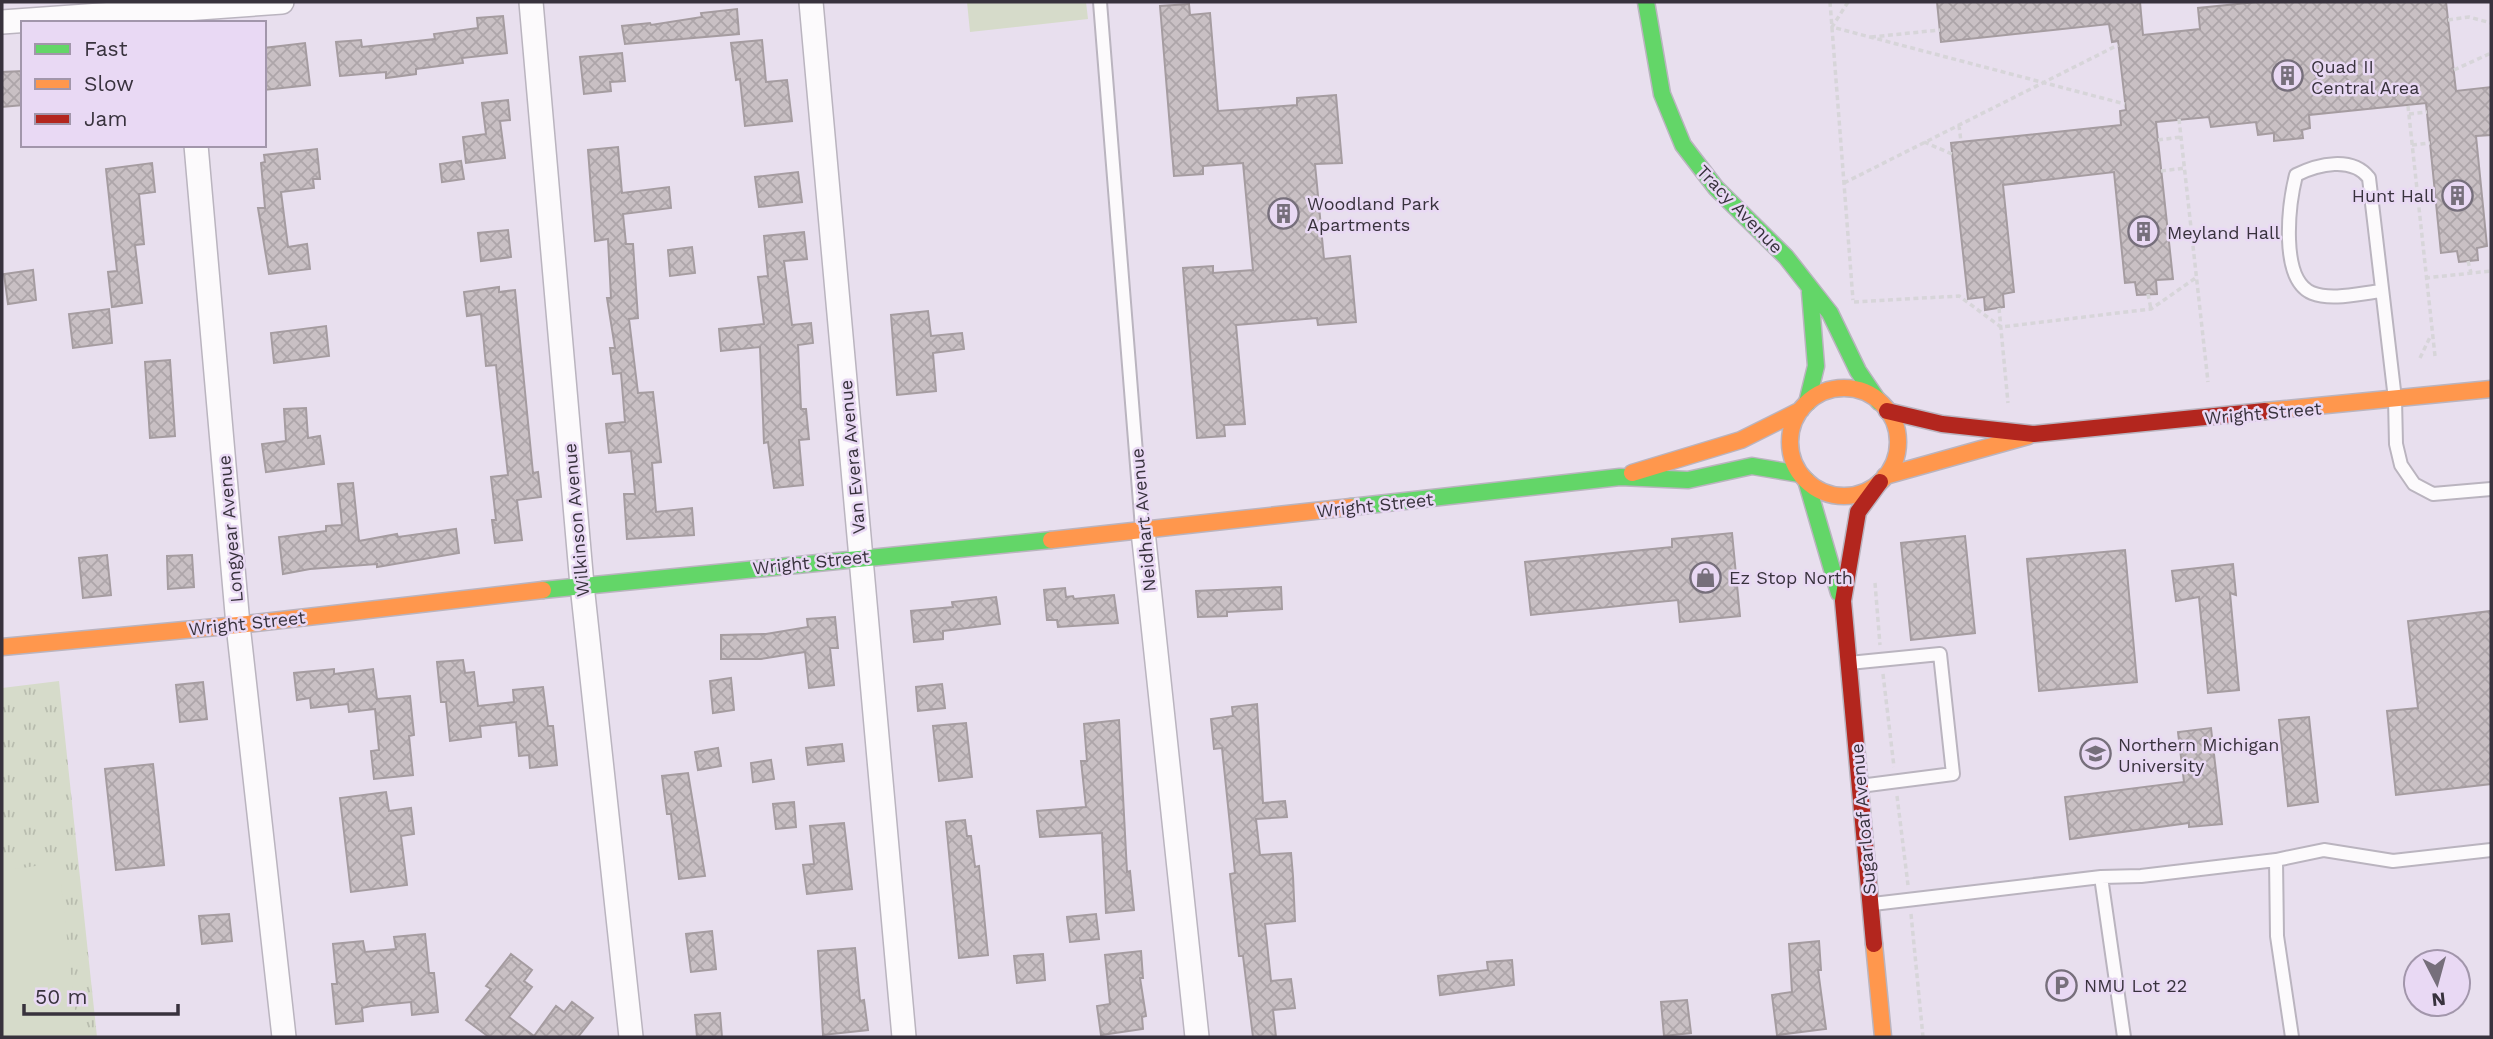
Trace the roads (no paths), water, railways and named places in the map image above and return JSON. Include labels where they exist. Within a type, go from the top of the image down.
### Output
[{"type":"main road","name":"Tracy Avenue","points":[[1646,2],[1662,94],[1683,145],[1716,188],[1786,257],[1810,292],[1830,313],[1858,371],[1883,406]]},
{"type":"main road","name":"Tracy Avenue","points":[[1804,406],[1816,366],[1810,292]]},
{"type":"main road","points":[[1847,389],[1864,393],[1883,406],[1898,438],[1894,463],[1883,479],[1859,494],[1844,496],[1828,494],[1803,477],[1793,459],[1790,443],[1792,426],[1804,406],[1821,393],[1847,389]]},
{"type":"main road","name":"Wright Street","points":[[1883,479],[1925,462],[1988,450],[2034,434],[2491,389]]},
{"type":"main road","name":"Wright Street","points":[[1620,477],[1773,428],[1804,406]]},
{"type":"main road","name":"Wright Street","points":[[1883,406],[1950,427],[1989,427],[2034,434]]},
{"type":"main road","name":"Wright Street","points":[[2,647],[238,625],[582,585],[1143,531],[1620,477],[1688,480],[1752,466],[1803,477]]},
{"type":"main road","name":"Sugarloaf Avenue","points":[[1803,477],[1821,525],[1829,566],[1843,601]]},
{"type":"main road","name":"Sugarloaf Avenue","points":[[1883,479],[1858,512],[1843,601],[1884,1037]]},
{"type":"street","points":[[2,22],[184,12],[282,2]]},
{"type":"street","name":"Wilkinson Avenue","points":[[531,2],[582,585],[631,1037]]},
{"type":"street","name":"Van Evera Avenue","points":[[811,2],[904,1037]]},
{"type":"street","name":"Longyear Avenue","points":[[196,147],[238,625],[284,1037]]},
{"type":"street","name":"Neidhart Avenue","points":[[1143,531],[1197,1037]]},
{"type":"lane","name":"Neidhart Avenue","points":[[1100,2],[1143,531]]},
{"type":"lane","points":[[2382,291],[2337,296],[2314,294],[2302,288],[2293,270],[2289,245],[2291,193],[2296,175],[2311,168],[2346,164],[2363,170],[2370,178],[2395,399],[2398,455],[2406,474],[2414,484],[2433,494],[2491,489]]},
{"type":"lane","points":[[1849,663],[1940,654],[1953,774],[1859,786]]},
{"type":"lane","points":[[1871,905],[2101,877],[2141,876],[2276,860],[2324,850],[2393,861],[2491,850]]},
{"type":"lane","points":[[2276,860],[2277,936],[2292,1037]]},
{"type":"lane","points":[[2101,877],[2124,1037]]},
{"type":"place","name":"Quad II Central Area","points":[[2288,76]]},
{"type":"place","name":"Hunt Hall","points":[[2458,195]]},
{"type":"place","name":"Woodland Park Apartments","points":[[1284,213]]},
{"type":"place","name":"Meyland Hall","points":[[2144,232]]},
{"type":"place","name":"Ez Stop North","points":[[1706,577]]},
{"type":"place","name":"Northern Michigan University","points":[[2095,754]]},
{"type":"place","name":"NMU Lot 22","points":[[2061,985]]}]
